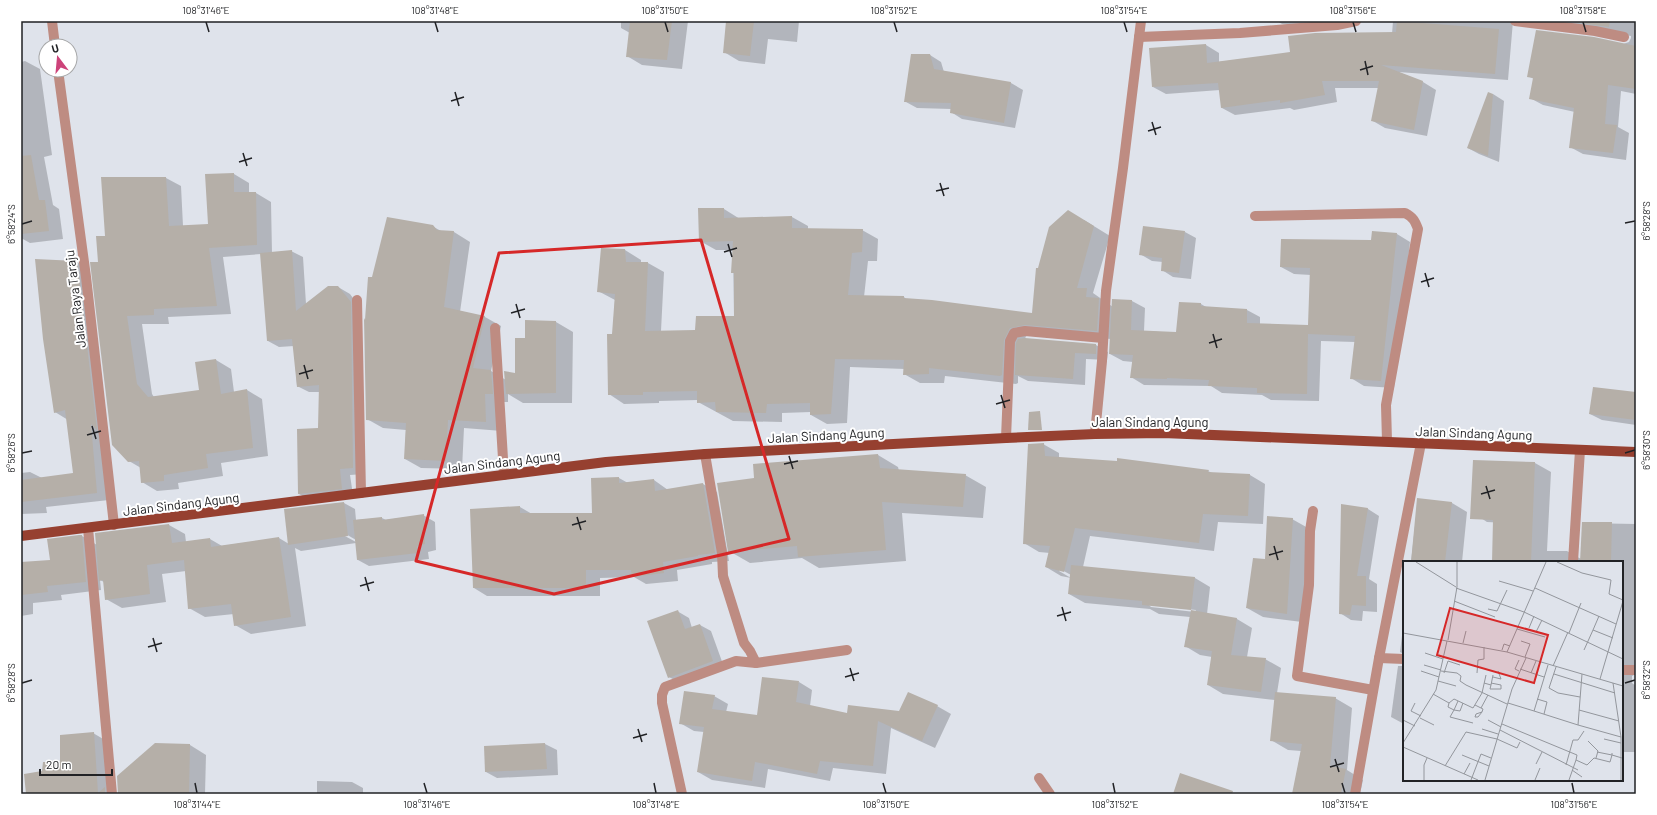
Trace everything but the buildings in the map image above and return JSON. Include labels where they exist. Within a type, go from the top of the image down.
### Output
[{"type":"main road","name":"Jalan Sindang Agung","points":[[21,536],[606,462],[705,454],[1006,438],[1162,433],[1636,452]]},
{"type":"street","points":[[52,21],[54,38]]},
{"type":"street","points":[[1095,434],[1102,361],[1106,291],[1125,157],[1141,21]]},
{"type":"street","points":[[1139,37],[1240,33],[1337,25],[1356,21]]},
{"type":"street","points":[[1515,21],[1624,36]]},
{"type":"street","name":"Jalan Raya Taraju","points":[[59,78],[86,277],[114,525]]},
{"type":"street","points":[[1255,216],[1405,213],[1412,216],[1415,220],[1418,229],[1386,406],[1387,442]]},
{"type":"street","points":[[357,300],[361,493]]},
{"type":"street","points":[[495,328],[504,475]]},
{"type":"street","points":[[1006,438],[1010,341],[1014,333],[1025,331],[1103,338]]},
{"type":"street","points":[[1355,794],[1378,658],[1421,443]]},
{"type":"street","points":[[1572,561],[1580,450]]},
{"type":"street","points":[[705,454],[719,539],[723,576],[744,642],[756,663]]},
{"type":"street","points":[[1313,511],[1310,531],[1309,585],[1297,676],[1373,690]]},
{"type":"street","points":[[88,528],[112,794]]},
{"type":"street","points":[[682,794],[662,704],[662,695],[665,687],[736,661],[756,663],[847,650]]},
{"type":"street","points":[[1378,658],[1403,659]]},
{"type":"street","points":[[1623,670],[1636,670]]},
{"type":"street","points":[[1039,778],[1050,794]]},
{"type":"highlighted area","points":[[701,240],[789,539],[554,594],[416,561],[499,253]]}]
